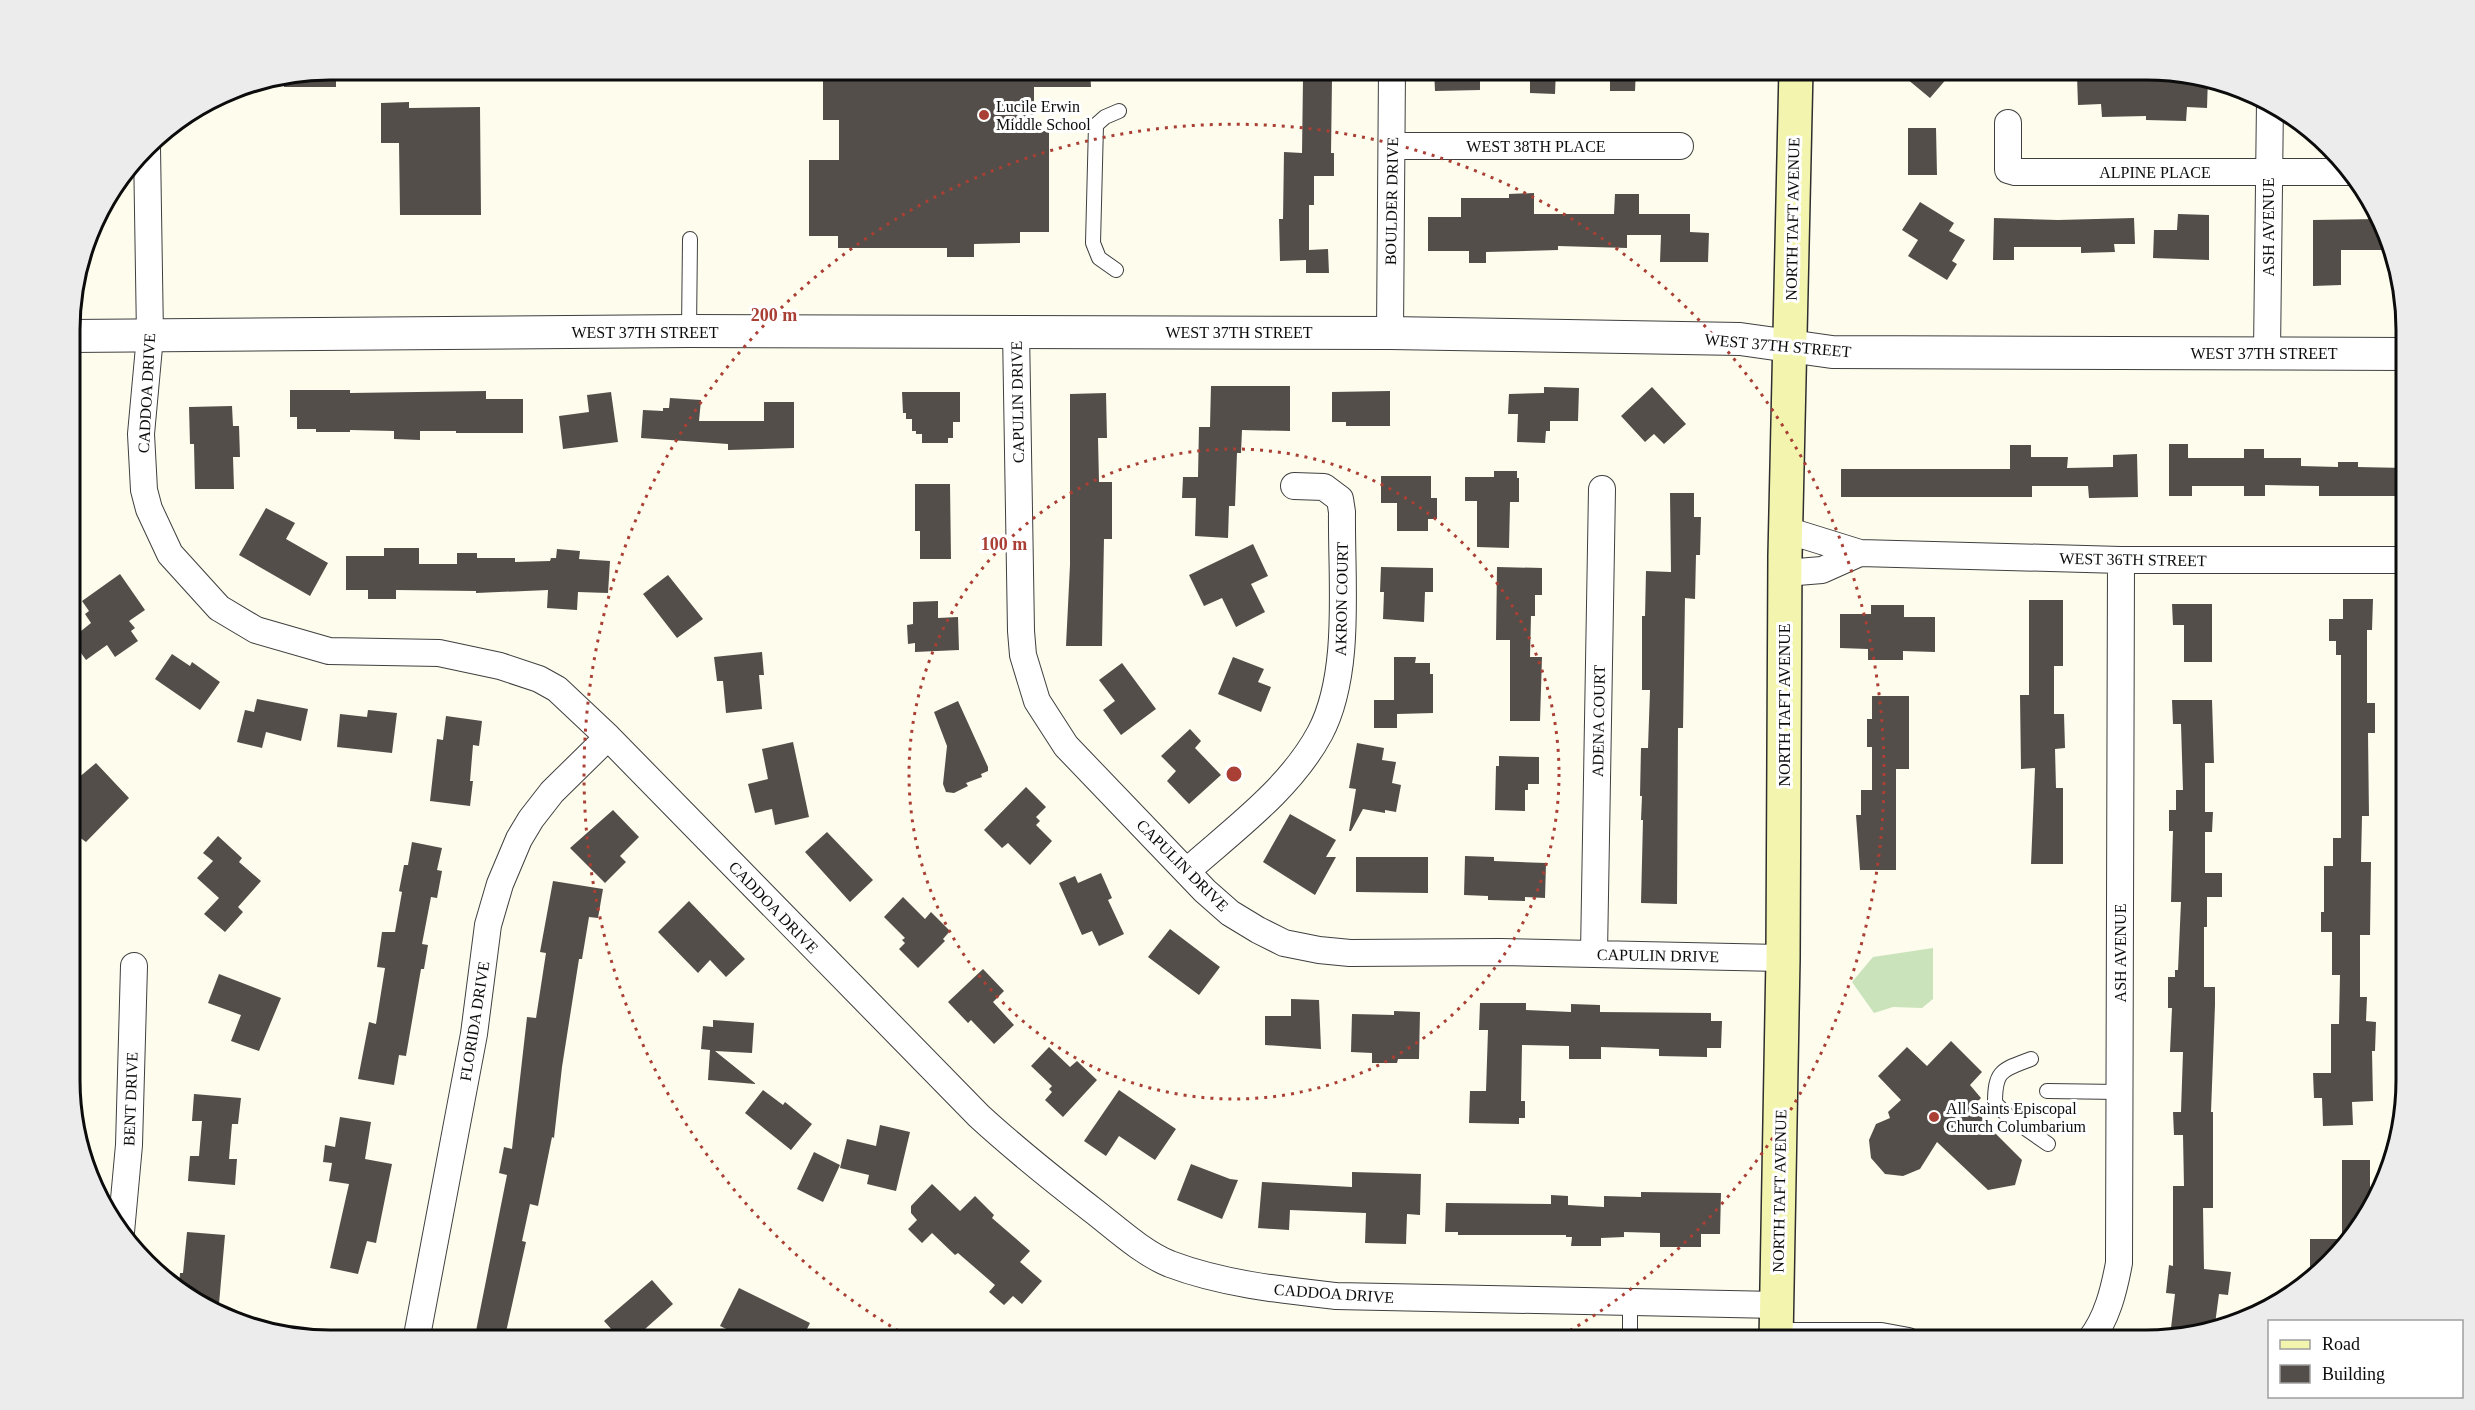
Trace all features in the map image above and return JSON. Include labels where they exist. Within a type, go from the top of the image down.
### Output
[{"type":"main road","name":"NORTH TAFT AVENUE","points":[[1776,1327],[1785,573],[1796,80]]},
{"type":"street","name":"BOULDER DRIVE","points":[[1390,333],[1392,80]]},
{"type":"street","name":"ASH AVENUE","points":[[2267,353],[2270,113]]},
{"type":"street","name":"ALPINE PLACE","points":[[2008,123],[2007,163],[2008,170],[2015,172],[2339,172]]},
{"type":"street","name":"WEST 38TH PLACE","points":[[1392,146],[1680,146]]},
{"type":"street","name":"CADDOA DRIVE","points":[[147,159],[150,336],[141,434],[144,490],[149,509],[170,555],[219,608],[270,635],[329,651],[439,653],[500,666],[539,679],[557,689],[609,737],[979,1116],[1018,1152],[1153,1255],[1170,1264],[1273,1290],[1336,1296],[1630,1302],[1776,1327],[1811,1330]]},
{"type":"street","name":"WEST 37TH STREET","points":[[80,336],[689,331],[1390,333],[1740,339],[1789,344],[1832,352],[2396,354]]},
{"type":"street","name":"CAPULIN DRIVE","points":[[1016,331],[1021,631],[1028,678],[1037,701],[1066,746],[1186,872],[1230,913],[1284,943],[1350,953],[1594,953],[1782,958]]},
{"type":"street","name":"AKRON COURT","points":[[1186,872],[1266,800],[1307,754],[1321,731],[1331,700],[1339,671],[1342,645],[1342,512],[1340,499],[1324,487],[1294,486]]},
{"type":"street","name":"ADENA COURT","points":[[1594,953],[1602,489]]},
{"type":"street","name":"WEST 36TH STREET","points":[[1786,530],[1860,553],[2121,560],[2396,560]]},
{"type":"street","name":"WEST 36TH STREET","points":[[1785,573],[1822,570],[1860,553]]},
{"type":"street","name":"ASH AVENUE","points":[[2096,1330],[2114,1290],[2119,1263],[2121,560]]},
{"type":"street","name":"FLORIDA DRIVE","points":[[418,1330],[472,1045],[488,925],[500,884],[519,839],[531,819],[552,792],[609,737]]},
{"type":"street","name":"BENT DRIVE","points":[[121,1218],[129,1145],[134,966]]},
{"type":"lane","points":[[1116,270],[1099,258],[1093,243],[1096,125],[1105,117],[1119,111]]},
{"type":"lane","points":[[689,331],[690,239]]},
{"type":"lane","points":[[2031,1059],[2006,1069],[1995,1082],[1995,1103],[2009,1117],[2048,1144]]},
{"type":"lane","points":[[2047,1091],[2119,1092]]},
{"type":"lane","points":[[1630,1302],[1630,1330]]},
{"type":"green space","points":[[1933,948],[1933,999],[1922,1008],[1893,1007],[1874,1013],[1852,982],[1873,957]]},
{"type":"building","points":[[336,80],[336,87],[284,87],[284,84]]},
{"type":"building","points":[[823,80],[1091,80],[1091,87],[1034,87],[1034,131],[1049,131],[1049,232],[1020,232],[1020,243],[974,244],[974,257],[947,257],[947,248],[838,248],[838,236],[809,236],[809,160],[839,160],[839,120],[823,120]]},
{"type":"building","points":[[1303,80],[1332,80],[1331,153],[1334,153],[1334,176],[1314,176],[1314,205],[1309,205],[1309,250],[1328,249],[1329,273],[1306,273],[1306,260],[1280,261],[1279,219],[1283,219],[1284,152],[1302,153]]},
{"type":"building","points":[[1434,80],[1480,80],[1480,90],[1435,91]]},
{"type":"building","points":[[1530,80],[1556,80],[1555,94],[1530,93]]},
{"type":"building","points":[[1610,80],[1636,80],[1635,91],[1610,91]]},
{"type":"building","points":[[1908,80],[1946,80],[1930,98]]},
{"type":"building","points":[[2077,80],[2162,80],[2208,87],[2207,108],[2187,107],[2186,121],[2146,120],[2146,116],[2102,117],[2101,104],[2078,105]]},
{"type":"building","points":[[409,102],[409,108],[480,107],[481,215],[400,215],[399,143],[381,143],[381,103]]},
{"type":"building","points":[[1908,128],[1936,128],[1937,175],[1908,175]]},
{"type":"building","points":[[1534,193],[1534,214],[1614,214],[1615,194],[1639,194],[1639,214],[1690,214],[1690,232],[1709,233],[1708,262],[1660,262],[1661,235],[1627,235],[1627,248],[1558,246],[1558,250],[1486,252],[1486,263],[1469,263],[1469,251],[1428,251],[1428,217],[1461,217],[1461,198],[1509,198],[1509,194]]},
{"type":"building","points":[[1920,202],[1954,223],[1949,231],[1965,240],[1952,261],[1957,264],[1947,280],[1908,256],[1918,240],[1902,230]]},
{"type":"building","points":[[2178,214],[2209,215],[2209,260],[2153,258],[2154,230],[2177,230]]},
{"type":"building","points":[[1994,218],[2058,220],[2134,218],[2135,244],[2114,244],[2115,252],[2081,253],[2081,247],[2014,247],[2014,260],[1993,260]]},
{"type":"building","points":[[2370,219],[2382,250],[2341,250],[2341,285],[2313,286],[2313,220]]},
{"type":"building","points":[[1211,386],[1290,386],[1290,431],[1242,430],[1241,453],[1237,453],[1235,506],[1229,506],[1228,538],[1195,536],[1196,498],[1182,498],[1183,477],[1198,477],[1199,427],[1210,427]]},
{"type":"building","points":[[1544,387],[1579,388],[1578,421],[1550,421],[1550,431],[1546,431],[1545,443],[1517,442],[1518,414],[1508,414],[1509,394],[1544,393]]},
{"type":"building","points":[[1652,387],[1686,424],[1664,444],[1654,434],[1645,442],[1621,416]]},
{"type":"building","points":[[290,390],[350,390],[350,393],[486,391],[486,399],[523,399],[523,433],[420,431],[420,440],[394,439],[394,431],[316,432],[316,429],[297,429],[297,417],[290,417]]},
{"type":"building","points":[[1390,391],[1390,426],[1346,426],[1346,422],[1332,422],[1332,392]]},
{"type":"building","points":[[611,392],[618,442],[563,449],[559,416],[589,412],[587,395]]},
{"type":"building","points":[[902,392],[960,392],[960,422],[953,422],[953,438],[948,438],[948,443],[922,443],[922,434],[912,431],[912,419],[906,419],[906,413],[903,413]]},
{"type":"building","points":[[1106,393],[1107,438],[1098,438],[1099,482],[1112,482],[1112,539],[1104,539],[1102,646],[1066,646],[1070,565],[1070,394]]},
{"type":"building","points":[[670,398],[701,400],[699,421],[764,421],[764,402],[794,402],[794,448],[728,450],[728,444],[641,438],[643,410],[663,411],[663,408],[669,408]]},
{"type":"building","points":[[232,406],[233,426],[239,426],[240,457],[233,457],[234,489],[195,489],[194,444],[190,444],[189,407]]},
{"type":"building","points":[[2169,444],[2188,444],[2188,458],[2244,458],[2244,449],[2264,449],[2264,458],[2301,458],[2301,466],[2338,467],[2338,462],[2358,462],[2358,467],[2396,468],[2396,496],[2319,496],[2319,486],[2265,485],[2265,496],[2244,496],[2244,486],[2192,486],[2192,496],[2169,496]]},
{"type":"building","points":[[2010,445],[2031,445],[2031,457],[2068,457],[2067,468],[2113,467],[2113,455],[2137,454],[2138,497],[2089,498],[2088,486],[2032,486],[2032,497],[1841,497],[1841,469],[2010,469]]},
{"type":"building","points":[[1494,471],[1517,471],[1517,478],[1519,478],[1519,502],[1510,502],[1509,548],[1477,547],[1477,501],[1465,501],[1465,477],[1494,477]]},
{"type":"building","points":[[1381,476],[1431,476],[1431,498],[1437,498],[1437,519],[1428,519],[1428,531],[1397,531],[1397,503],[1381,503]]},
{"type":"building","points":[[915,484],[950,484],[951,559],[920,559],[920,531],[915,531]]},
{"type":"building","points":[[1670,493],[1694,493],[1694,517],[1701,517],[1700,555],[1696,555],[1695,599],[1685,598],[1683,728],[1678,728],[1677,904],[1641,903],[1643,820],[1641,820],[1642,796],[1640,796],[1641,748],[1648,748],[1650,690],[1642,690],[1642,616],[1645,616],[1646,571],[1671,572]]},
{"type":"building","points":[[266,508],[295,523],[286,539],[328,563],[310,596],[239,555]]},
{"type":"building","points":[[1253,544],[1268,576],[1251,584],[1265,612],[1236,627],[1222,598],[1204,606],[1189,575]]},
{"type":"building","points":[[384,548],[419,548],[419,564],[457,564],[457,553],[477,553],[477,558],[515,558],[515,562],[550,561],[551,558],[556,558],[557,549],[580,551],[579,559],[610,561],[608,593],[578,592],[577,610],[547,608],[548,590],[476,593],[476,591],[396,590],[396,599],[368,599],[368,590],[346,590],[346,556],[384,556]]},
{"type":"building","points":[[1381,567],[1433,568],[1433,592],[1425,592],[1424,622],[1383,619],[1384,592],[1380,592]]},
{"type":"building","points":[[1497,567],[1542,568],[1542,595],[1535,595],[1535,616],[1531,616],[1530,657],[1542,657],[1540,721],[1510,721],[1510,640],[1496,640]]},
{"type":"building","points":[[120,574],[145,610],[129,621],[135,628],[131,631],[138,641],[115,657],[107,645],[86,660],[80,652],[80,632],[91,623],[85,614],[89,611],[82,601]]},
{"type":"building","points":[[668,575],[703,619],[677,638],[643,594]]},
{"type":"building","points":[[2343,599],[2373,599],[2372,630],[2367,630],[2367,703],[2375,703],[2375,733],[2368,733],[2369,816],[2362,816],[2361,862],[2371,862],[2370,935],[2360,935],[2360,997],[2367,997],[2366,1021],[2376,1022],[2375,1051],[2372,1051],[2373,1101],[2352,1102],[2353,1125],[2323,1126],[2322,1098],[2314,1098],[2313,1073],[2331,1073],[2331,1024],[2339,1024],[2340,975],[2332,975],[2332,932],[2321,932],[2321,912],[2324,912],[2324,866],[2333,866],[2333,838],[2341,838],[2341,655],[2336,655],[2336,641],[2329,641],[2329,619],[2343,619]]},
{"type":"building","points":[[2029,600],[2063,600],[2063,666],[2054,666],[2054,714],[2064,714],[2065,748],[2055,749],[2056,788],[2063,788],[2063,864],[2031,864],[2035,768],[2021,769],[2020,695],[2029,695]]},
{"type":"building","points":[[938,601],[938,618],[958,617],[959,650],[915,652],[915,643],[908,644],[907,625],[913,624],[913,602]]},
{"type":"building","points":[[2172,604],[2212,604],[2212,662],[2184,662],[2184,625],[2173,625]]},
{"type":"building","points":[[1871,605],[1904,605],[1904,617],[1935,617],[1935,652],[1903,651],[1903,660],[1868,660],[1868,649],[1840,648],[1840,614],[1871,614]]},
{"type":"building","points":[[762,652],[764,675],[759,675],[762,709],[726,713],[723,681],[717,681],[714,657]]},
{"type":"building","points":[[172,654],[190,666],[192,662],[220,682],[200,710],[155,679]]},
{"type":"building","points":[[1233,657],[1264,669],[1258,682],[1271,687],[1261,712],[1218,694]]},
{"type":"building","points":[[1394,657],[1416,657],[1415,663],[1430,663],[1430,674],[1433,674],[1433,713],[1397,714],[1397,728],[1374,728],[1374,700],[1394,700]]},
{"type":"building","points":[[1122,663],[1156,709],[1121,735],[1103,710],[1115,701],[1099,680]]},
{"type":"building","points":[[1872,696],[1909,696],[1909,769],[1896,769],[1896,870],[1860,870],[1856,815],[1861,815],[1861,790],[1872,790],[1872,747],[1867,747],[1867,719],[1872,719]]},
{"type":"building","points":[[257,699],[308,709],[301,741],[266,732],[262,748],[237,742],[245,710],[254,712]]},
{"type":"building","points":[[2172,700],[2212,700],[2214,763],[2205,763],[2205,812],[2213,812],[2212,832],[2205,832],[2205,873],[2222,873],[2222,897],[2207,897],[2207,927],[2204,927],[2204,987],[2215,987],[2215,1005],[2211,1112],[2213,1112],[2213,1208],[2203,1208],[2204,1269],[2231,1272],[2228,1295],[2219,1294],[2215,1320],[2174,1328],[2171,1328],[2175,1294],[2166,1293],[2169,1265],[2173,1266],[2173,1186],[2184,1186],[2183,1135],[2174,1135],[2173,1112],[2181,1112],[2183,1052],[2170,1052],[2172,1008],[2168,1008],[2168,977],[2175,977],[2175,970],[2178,970],[2181,902],[2171,902],[2173,831],[2169,831],[2169,810],[2176,810],[2176,790],[2183,790],[2181,724],[2173,724]]},
{"type":"building","points":[[958,701],[988,771],[981,774],[982,777],[966,783],[968,786],[954,793],[946,792],[943,784],[947,746],[934,712]]},
{"type":"building","points":[[368,710],[397,713],[392,753],[337,747],[340,714],[367,717]]},
{"type":"building","points":[[446,716],[482,721],[479,746],[473,745],[470,806],[430,801],[437,739],[443,740]]},
{"type":"building","points":[[1190,729],[1201,741],[1195,748],[1221,775],[1189,804],[1167,781],[1176,771],[1161,756]]},
{"type":"building","points":[[793,742],[809,817],[775,825],[772,809],[755,813],[748,784],[768,779],[762,749]]},
{"type":"building","points":[[1357,743],[1384,748],[1382,760],[1396,762],[1392,783],[1401,785],[1396,812],[1385,810],[1385,813],[1363,809],[1349,831],[1356,789],[1349,788]]},
{"type":"building","points":[[1499,756],[1539,757],[1539,784],[1528,784],[1528,790],[1525,790],[1525,811],[1495,810],[1496,766],[1499,766]]},
{"type":"building","points":[[96,763],[129,798],[86,842],[80,838],[80,776]]},
{"type":"building","points":[[1026,787],[1046,807],[1036,817],[1040,821],[1036,825],[1052,841],[1030,865],[1008,843],[1002,848],[984,830]]},
{"type":"building","points":[[613,810],[639,837],[620,856],[626,862],[605,883],[570,848]]},
{"type":"building","points":[[1290,814],[1336,840],[1326,857],[1336,857],[1315,895],[1263,862]]},
{"type":"building","points":[[827,832],[873,880],[850,902],[805,852]]},
{"type":"building","points":[[218,836],[242,858],[239,862],[261,881],[238,907],[243,912],[225,932],[204,914],[219,898],[197,878],[213,861],[203,853]]},
{"type":"building","points":[[412,842],[442,848],[437,870],[442,871],[437,898],[431,897],[422,944],[428,945],[424,969],[421,969],[406,1056],[399,1055],[394,1085],[358,1079],[369,1022],[376,1024],[385,968],[377,967],[382,932],[395,932],[402,892],[399,891],[404,865],[408,865]]},
{"type":"building","points":[[1465,856],[1494,857],[1494,861],[1546,863],[1545,898],[1525,897],[1525,901],[1488,900],[1488,896],[1464,895]]},
{"type":"building","points":[[1356,857],[1428,857],[1428,893],[1356,892]]},
{"type":"building","points":[[1101,873],[1112,898],[1108,900],[1124,934],[1099,946],[1092,931],[1082,935],[1059,883],[1075,876],[1078,883]]},
{"type":"building","points":[[553,881],[603,889],[598,918],[589,917],[582,959],[579,959],[562,1067],[554,1138],[552,1137],[538,1206],[530,1204],[522,1241],[526,1242],[506,1330],[476,1330],[507,1175],[499,1173],[504,1147],[512,1149],[527,1017],[536,1018],[546,953],[540,952]]},
{"type":"building","points":[[903,897],[925,919],[931,912],[950,931],[943,939],[945,941],[918,968],[899,949],[905,943],[902,940],[905,938],[884,917]]},
{"type":"building","points":[[689,901],[745,959],[726,977],[710,960],[698,973],[658,932]]},
{"type":"building","points":[[1170,929],[1220,967],[1199,995],[1148,957]]},
{"type":"building","points":[[983,969],[1004,991],[993,1002],[1014,1025],[994,1044],[971,1020],[968,1023],[948,1002]]},
{"type":"building","points":[[219,974],[281,998],[259,1051],[231,1041],[241,1015],[208,1003]]},
{"type":"building","points":[[1291,999],[1319,1000],[1321,1049],[1265,1045],[1265,1016],[1291,1016]]},
{"type":"building","points":[[1480,1003],[1526,1003],[1526,1010],[1571,1012],[1571,1004],[1600,1005],[1600,1012],[1711,1013],[1711,1021],[1722,1021],[1721,1048],[1707,1048],[1707,1057],[1659,1056],[1659,1049],[1601,1047],[1601,1059],[1569,1059],[1569,1046],[1522,1045],[1521,1101],[1525,1101],[1525,1118],[1519,1118],[1519,1124],[1469,1123],[1470,1091],[1486,1091],[1488,1030],[1479,1030]]},
{"type":"building","points":[[1394,1011],[1420,1012],[1419,1059],[1398,1059],[1397,1063],[1372,1063],[1372,1053],[1351,1052],[1352,1014],[1394,1015]]},
{"type":"building","points":[[713,1020],[754,1023],[752,1053],[715,1051],[756,1084],[708,1080],[710,1050],[701,1049],[703,1026],[713,1027]]},
{"type":"building","name":"All Saints Episcopal Church Columbarium","points":[[1951,1041],[1982,1072],[1970,1085],[1981,1098],[1975,1104],[1985,1123],[2022,1160],[2015,1185],[1988,1190],[1937,1142],[1920,1169],[1903,1176],[1885,1174],[1871,1158],[1869,1140],[1876,1124],[1890,1118],[1888,1112],[1901,1100],[1878,1076],[1907,1047],[1927,1066]]},
{"type":"building","points":[[1049,1047],[1070,1067],[1077,1061],[1097,1080],[1063,1117],[1045,1100],[1052,1092],[1049,1089],[1052,1086],[1031,1066]]},
{"type":"building","points":[[763,1090],[783,1105],[785,1102],[812,1124],[791,1150],[745,1113]]},
{"type":"building","points":[[1119,1090],[1176,1129],[1155,1160],[1119,1136],[1106,1156],[1084,1141]]},
{"type":"building","points":[[194,1094],[241,1098],[238,1124],[232,1124],[229,1159],[237,1159],[235,1185],[188,1181],[190,1156],[199,1156],[202,1121],[192,1121]]},
{"type":"building","points":[[340,1117],[371,1122],[365,1159],[392,1164],[376,1243],[367,1241],[358,1274],[330,1268],[349,1184],[329,1181],[332,1163],[323,1162],[325,1145],[335,1147]]},
{"type":"building","points":[[880,1125],[910,1132],[896,1191],[867,1184],[869,1175],[840,1168],[847,1139],[876,1146]]},
{"type":"building","points":[[814,1152],[840,1165],[823,1202],[797,1189]]},
{"type":"building","points":[[2342,1160],[2370,1160],[2370,1191],[2342,1235]]},
{"type":"building","points":[[1191,1164],[1238,1180],[1222,1219],[1177,1200]]},
{"type":"building","points":[[1352,1172],[1421,1174],[1420,1215],[1407,1214],[1406,1244],[1365,1243],[1366,1213],[1290,1210],[1289,1230],[1258,1228],[1262,1182],[1352,1187]]},
{"type":"building","points":[[932,1184],[960,1211],[975,1196],[994,1215],[992,1218],[1030,1251],[1020,1262],[1042,1281],[1022,1304],[1013,1296],[1004,1305],[989,1292],[995,1285],[958,1253],[955,1255],[932,1233],[922,1243],[908,1229],[917,1220],[911,1213],[911,1206]]},
{"type":"building","points":[[1641,1192],[1721,1193],[1720,1234],[1701,1234],[1701,1247],[1660,1247],[1660,1233],[1624,1232],[1624,1237],[1601,1238],[1601,1246],[1571,1246],[1572,1237],[1566,1237],[1566,1235],[1458,1235],[1458,1232],[1445,1232],[1446,1203],[1551,1204],[1551,1195],[1568,1196],[1568,1205],[1604,1207],[1604,1196],[1641,1197]]},
{"type":"building","points":[[187,1232],[225,1235],[219,1304],[179,1281],[180,1273],[183,1273]]},
{"type":"building","points":[[2310,1239],[2338,1239],[2310,1268]]},
{"type":"building","points":[[652,1280],[673,1304],[646,1330],[612,1330],[604,1321]]},
{"type":"building","points":[[739,1288],[810,1323],[806,1330],[728,1330],[720,1326]]},
{"type":"place","name":"Lucile Erwin Middle School","points":[[984,115]]},
{"type":"place","name":"All Saints Episcopal Church Columbarium","points":[[1934,1117]]}]
